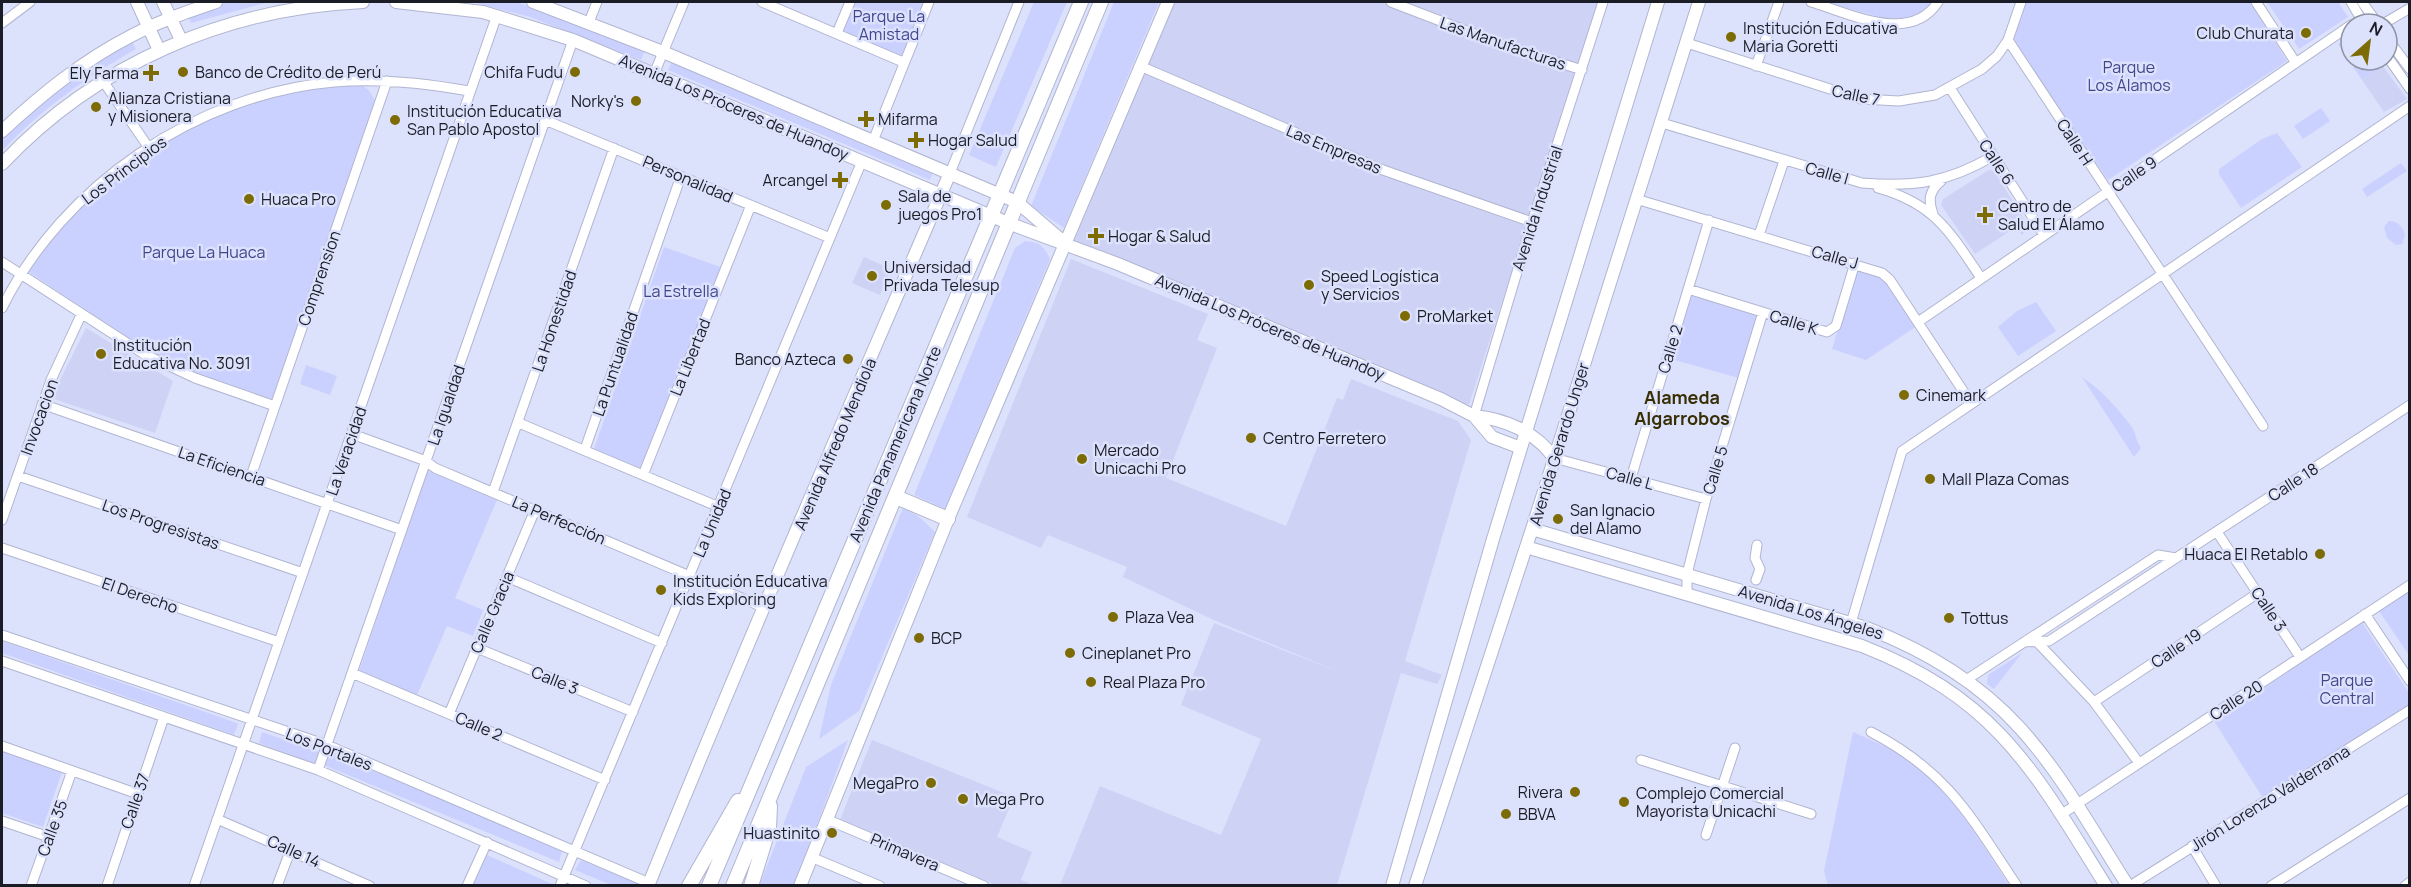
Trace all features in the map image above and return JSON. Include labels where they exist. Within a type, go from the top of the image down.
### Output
[{"type":"highway","name":"Avenida Panamericana Norte","points":[[709,885],[1081,2]]},
{"type":"highway","name":"Avenida Panamericana Norte","points":[[733,885],[1101,2]]},
{"type":"highway","points":[[896,497],[948,519]]},
{"type":"highway","points":[[689,885],[726,819],[754,777]]},
{"type":"highway","points":[[751,885],[769,828],[771,795]]},
{"type":"main road","points":[[137,2],[159,50]]},
{"type":"main road","points":[[163,2],[181,40]]},
{"type":"main road","points":[[2,131],[41,96],[81,65],[149,27],[216,2]]},
{"type":"main road","points":[[2,164],[56,114],[103,81],[181,40],[226,24],[271,14],[330,3],[363,2]]},
{"type":"main road","name":"Avenida Los Próceres de Huandoy","points":[[396,2],[454,7],[497,15],[573,40],[991,216],[1064,242],[1431,395],[1474,416],[1496,419],[1522,430],[1542,443],[1554,458]]},
{"type":"main road","name":"Avenida Los Próceres de Huandoy","points":[[532,2],[663,52],[1000,194],[1017,202],[1064,242]]},
{"type":"main road","points":[[800,885],[948,519],[1168,2]]},
{"type":"main road","points":[[1392,885],[1521,448],[1522,430],[1591,226],[1658,2]]},
{"type":"main road","name":"Avenida Gerardo Unger","points":[[1415,885],[1532,529],[1700,2]]},
{"type":"main road","name":"Avenida Alfredo Mendiola","points":[[649,884],[721,706],[950,173]]},
{"type":"main road","name":"Avenida Los Próceres de Huandoy","points":[[1474,416],[1492,437],[1521,448]]},
{"type":"main road","name":"Avenida Los Ángeles","points":[[1532,529],[1867,627],[1919,650],[1966,680],[2019,727],[2076,805],[2129,885]]},
{"type":"main road","name":"Avenida Los Ángeles","points":[[1526,547],[1862,646],[1892,658],[1936,681],[1980,714],[2023,757],[2106,885]]},
{"type":"main road","points":[[1592,567],[1598,548]]},
{"type":"main road","points":[[1862,646],[1867,627]]},
{"type":"street","points":[[2,23],[30,2]]},
{"type":"street","points":[[589,22],[597,2]]},
{"type":"street","points":[[654,74],[684,2]]},
{"type":"street","points":[[767,2],[903,62]]},
{"type":"street","points":[[837,33],[850,2]]},
{"type":"street","points":[[873,141],[903,62],[930,2]]},
{"type":"street","name":"Avenida Alfredo Mendiola","points":[[950,173],[1019,2]]},
{"type":"street","name":"Las Manufacturas","points":[[1391,2],[1498,43],[1582,70]]},
{"type":"street","name":"Avenida Industrial","points":[[1474,416],[1532,222],[1603,2]]},
{"type":"street","points":[[1756,66],[1779,2]]},
{"type":"street","points":[[1811,2],[1879,23],[1895,24],[1910,23],[1924,17],[1938,2]]},
{"type":"street","name":"Calle 7","points":[[1687,43],[1861,99],[1878,102],[1917,99],[1950,88],[1982,69],[2008,40],[2021,2]]},
{"type":"street","points":[[2256,2],[2296,63]]},
{"type":"street","name":"La Veracidad","points":[[194,885],[497,15]]},
{"type":"street","name":"Calle 9","points":[[1918,322],[2339,35]]},
{"type":"street","name":"La Igualdad","points":[[318,770],[573,40]]},
{"type":"street","name":"Calle H","points":[[2008,40],[2263,426]]},
{"type":"street","points":[[2399,55],[2409,69]]},
{"type":"street","name":"Las Empresas","points":[[1140,66],[1383,170],[1532,222]]},
{"type":"street","points":[[2397,72],[2409,89]]},
{"type":"street","points":[[103,81],[149,148]]},
{"type":"street","name":"Comprension","points":[[251,476],[387,81]]},
{"type":"street","name":"Los Principios","points":[[2,308],[20,274],[64,219],[95,189],[149,148],[216,112],[270,94],[330,82],[425,83],[469,91]]},
{"type":"street","name":"Calle 6","points":[[1950,88],[2044,235]]},
{"type":"street","points":[[1851,623],[1902,451],[2409,106]]},
{"type":"street","name":"Personalidad","points":[[545,120],[830,238]]},
{"type":"street","name":"Calle I","points":[[1662,123],[1862,183],[1900,185],[1943,180],[1969,170],[1993,156]]},
{"type":"street","name":"La Honestidad","points":[[493,492],[614,148]]},
{"type":"street","name":"La Unidad","points":[[560,885],[862,161]]},
{"type":"street","points":[[1760,235],[1784,161]]},
{"type":"street","name":"La Puntualidad","points":[[585,449],[681,176]]},
{"type":"street","points":[[1943,180],[1931,192],[1930,205],[1933,214],[1982,278]]},
{"type":"street","points":[[1862,183],[1897,194],[1933,214]]},
{"type":"street","name":"Calle J","points":[[1636,199],[1873,269],[1890,280],[1971,404]]},
{"type":"street","name":"La Libertad","points":[[643,475],[750,205]]},
{"type":"street","name":"Calle 2","points":[[1631,478],[1709,220]]},
{"type":"street","points":[[2,262],[81,315],[166,366],[275,406]]},
{"type":"street","name":"Calle K","points":[[1688,289],[1819,331],[1831,331],[1836,326],[1855,263]]},
{"type":"street","name":"Calle 5","points":[[1687,594],[1687,574],[1706,499],[1763,312]]},
{"type":"street","name":"Invocacion","points":[[2,520],[42,404],[81,315]]},
{"type":"street","name":"La Eficiencia","points":[[42,404],[402,530]]},
{"type":"street","name":"Calle 18","points":[[2039,644],[2049,641],[2409,405]]},
{"type":"street","points":[[519,423],[719,507]]},
{"type":"street","name":"La Perfección","points":[[352,434],[426,461],[435,468],[765,608]]},
{"type":"street","name":"Calle L","points":[[1554,458],[1706,499]]},
{"type":"street","name":"Los Progresistas","points":[[18,476],[303,573]]},
{"type":"street","name":"Calle Gracia","points":[[449,714],[536,510]]},
{"type":"street","name":"Calle 3","points":[[2217,532],[2300,657]]},
{"type":"street","points":[[1756,580],[1760,569],[1755,558],[1757,545]]},
{"type":"street","name":"El Derecho","points":[[2,548],[279,642]]},
{"type":"street","name":"Calle 18","points":[[1966,680],[2158,555],[2176,558]]},
{"type":"street","points":[[507,577],[662,643]]},
{"type":"street","name":"Calle 20","points":[[2062,814],[2409,585]]},
{"type":"street","name":"Calle 19","points":[[2094,702],[2258,593]]},
{"type":"street","points":[[2365,614],[2409,681]]},
{"type":"street","name":"Los Portales","points":[[2,635],[327,746],[649,884]]},
{"type":"street","points":[[2024,642],[2039,644],[2094,702],[2139,763]]},
{"type":"street","name":"Calle 3","points":[[477,648],[633,712]]},
{"type":"street","name":"Los Portales","points":[[2,661],[318,770],[586,885]]},
{"type":"street","name":"Calle 2","points":[[352,673],[605,780]]},
{"type":"street","name":"Jirón Lorenzo Valderrama","points":[[2129,885],[2409,710]]},
{"type":"street","name":"Calle 37","points":[[107,885],[164,717]]},
{"type":"street","points":[[1871,732],[1933,771],[1966,809],[2017,885]]},
{"type":"street","points":[[2,746],[138,794]]},
{"type":"street","points":[[1706,835],[1735,748]]},
{"type":"street","points":[[1641,760],[1811,814]]},
{"type":"street","name":"Calle 35","points":[[31,885],[72,771]]},
{"type":"street","points":[[2271,885],[2409,798]]},
{"type":"street","name":"Calle 14","points":[[218,819],[370,885]]},
{"type":"street","name":"Primavera","points":[[826,819],[981,885]]},
{"type":"street","points":[[2,821],[49,837]]},
{"type":"street","points":[[467,885],[486,842]]},
{"type":"street","points":[[2192,846],[2216,885]]},
{"type":"street","points":[[277,885],[291,849]]},
{"type":"street","points":[[811,857],[880,885]]},
{"type":"street","points":[[2405,885],[2409,882]]},
{"type":"shaded area","points":[[1174,2],[1598,2],[1469,405],[1070,241]]},
{"type":"shaded area","points":[[2373,72],[2387,72],[2407,99],[2384,112],[2362,80]]},
{"type":"shaded area","name":"Centro de Salud El Álamo","points":[[1989,170],[1994,171],[2029,227],[2022,235],[2016,227],[1975,254],[1941,205],[1943,199]]},
{"type":"shaded area","name":"Universidad Privada Telesup","points":[[864,257],[891,269],[880,295],[852,283]]},
{"type":"shaded area","name":"Mercado Unicachi Pro","points":[[1071,259],[1208,314],[1197,340],[1217,348],[1166,478],[1286,526],[1337,398],[1343,400],[1351,379],[1458,421],[1471,440],[1405,661],[1442,675],[1437,684],[1401,673],[1337,885],[1060,885],[1100,786],[1221,835],[1261,739],[1181,705],[1214,623],[1344,674],[1216,621],[1123,577],[1127,567],[1048,535],[1041,548],[967,517]]},
{"type":"shaded area","name":"Institución Educativa No. 3091","points":[[86,328],[173,381],[155,433],[51,398]]},
{"type":"shaded area","points":[[872,740],[1014,797],[997,837],[1032,852],[1021,880],[1033,885],[996,885],[840,820]]},
{"type":"green space","points":[[229,2],[269,2],[191,23],[188,14]]},
{"type":"green space","points":[[472,2],[517,2],[645,50],[641,60],[530,17]]},
{"type":"green space","name":"Parque La Amistad","points":[[853,2],[925,2],[902,58],[841,31]]},
{"type":"green space","points":[[1034,2],[1067,2],[996,167],[969,155]]},
{"type":"green space","points":[[1114,2],[1159,2],[1064,228],[1031,206]]},
{"type":"green space","points":[[1824,2],[1933,2],[1922,15],[1895,21]]},
{"type":"green space","name":"Parque Los Álamos","points":[[2025,2],[2251,2],[2287,61],[2108,180],[2014,42],[2014,35]]},
{"type":"green space","name":"Club Churata","points":[[2267,2],[2338,2],[2345,12],[2339,12],[2339,23],[2299,49]]},
{"type":"green space","points":[[131,40],[136,49],[65,95],[2,151],[2,137],[56,89]]},
{"type":"green space","points":[[672,62],[933,172],[930,180],[668,70]]},
{"type":"green space","points":[[2357,72],[2373,72],[2362,80]]},
{"type":"green space","name":"Parque La Huaca","points":[[354,83],[368,90],[376,104],[272,399],[176,366],[116,331],[29,272],[33,260],[42,247],[83,206],[125,170],[171,137],[221,113],[246,104]]},
{"type":"green space","points":[[2321,108],[2330,121],[2303,139],[2294,126]]},
{"type":"green space","points":[[2277,133],[2302,167],[2241,208],[2219,174],[2219,169],[2262,139]]},
{"type":"green space","points":[[2401,163],[2407,171],[2367,197],[2362,189]]},
{"type":"green space","points":[[2389,221],[2397,223],[2403,229],[2405,235],[2402,244],[2396,245],[2387,238],[2384,227]]},
{"type":"green space","points":[[1025,241],[1041,246],[1050,259],[945,509],[914,495],[1015,248]]},
{"type":"green space","name":"La Estrella","points":[[664,247],[723,268],[640,469],[594,449]]},
{"type":"green space","points":[[1857,268],[1881,276],[1917,326],[1866,360],[1832,349]]},
{"type":"green space","points":[[1690,295],[1758,315],[1739,378],[1671,359]]},
{"type":"green space","points":[[2036,302],[2056,331],[2018,356],[1998,327],[2017,311]]},
{"type":"green space","points":[[306,365],[337,376],[330,395],[300,384]]},
{"type":"green space","points":[[2082,377],[2103,394],[2132,427],[2141,448],[2134,457]]},
{"type":"green space","points":[[427,470],[497,500],[455,598],[483,610],[473,636],[447,626],[417,695],[359,671]]},
{"type":"green space","points":[[903,508],[918,516],[935,532],[859,711],[819,739],[831,685]]},
{"type":"green space","points":[[2409,590],[2409,655],[2379,611]]},
{"type":"green space","name":"Parque Central","points":[[2361,621],[2409,693],[2409,707],[2263,798],[2214,721]]},
{"type":"green space","points":[[2,641],[234,722],[238,724],[234,735],[2,653]]},
{"type":"green space","points":[[2022,653],[1994,689],[1987,684],[1988,675]]},
{"type":"green space","points":[[262,732],[319,752],[315,764],[259,743]]},
{"type":"green space","points":[[1853,732],[1901,754],[1929,777],[1967,821],[2009,885],[1828,885],[1824,871]]},
{"type":"green space","points":[[848,740],[795,885],[759,886],[806,767]]},
{"type":"green space","points":[[2,750],[62,772],[43,827],[2,813]]},
{"type":"green space","points":[[330,753],[562,850],[559,862],[326,766],[324,763],[326,754]]},
{"type":"green space","points":[[485,854],[554,885],[472,886]]},
{"type":"green space","points":[[581,860],[642,885],[611,885],[575,870]]},
{"type":"place","name":"Club Churata","points":[[2306,33]]},
{"type":"place","name":"Institución Educativa Maria Goretti","points":[[1731,37]]},
{"type":"place","name":"Banco de Crédito de Perú","points":[[183,72]]},
{"type":"place","name":"Chifa Fudu","points":[[575,72]]},
{"type":"place","name":"Ely Farma","points":[[151,73]]},
{"type":"place","name":"Norky's","points":[[636,101]]},
{"type":"place","name":"Alianza Cristiana y Misionera","points":[[96,107]]},
{"type":"place","name":"Mifarma","points":[[866,119]]},
{"type":"place","name":"Institución Educativa San Pablo Apostol","points":[[395,120]]},
{"type":"place","name":"Hogar Salud","points":[[916,140]]},
{"type":"place","name":"Arcangel","points":[[840,180]]},
{"type":"place","name":"Huaca Pro","points":[[249,199]]},
{"type":"place","name":"Sala de juegos Pro1","points":[[886,205]]},
{"type":"place","name":"Centro de Salud El Álamo","points":[[1985,215]]},
{"type":"place","name":"Hogar & Salud","points":[[1096,236]]},
{"type":"place","name":"Universidad Privada Telesup","points":[[872,276]]},
{"type":"place","name":"Speed Logística y Servicios","points":[[1309,285]]},
{"type":"place","name":"ProMarket","points":[[1405,316]]},
{"type":"place","name":"Institución Educativa No. 3091","points":[[101,354]]},
{"type":"place","name":"Banco Azteca","points":[[848,359]]},
{"type":"place","name":"Cinemark","points":[[1904,395]]},
{"type":"place","name":"Centro Ferretero","points":[[1251,438]]},
{"type":"place","name":"Mercado Unicachi Pro","points":[[1082,459]]},
{"type":"place","name":"Mall Plaza Comas","points":[[1930,479]]},
{"type":"place","name":"San Ignacio del Alamo","points":[[1558,519]]},
{"type":"place","name":"Huaca El Retablo","points":[[2320,554]]},
{"type":"place","name":"Institución Educativa Kids Exploring","points":[[661,590]]},
{"type":"place","name":"Plaza Vea","points":[[1113,617]]},
{"type":"place","name":"Tottus","points":[[1949,618]]},
{"type":"place","name":"BCP","points":[[919,638]]},
{"type":"place","name":"Cineplanet Pro","points":[[1070,653]]},
{"type":"place","name":"Real Plaza Pro","points":[[1091,682]]},
{"type":"place","name":"MegaPro","points":[[931,783]]},
{"type":"place","name":"Rivera","points":[[1575,792]]},
{"type":"place","name":"Mega Pro","points":[[963,799]]},
{"type":"place","name":"Complejo Comercial Mayorista Unicachi","points":[[1624,802]]},
{"type":"place","name":"BBVA","points":[[1506,814]]},
{"type":"place","name":"Huastinito","points":[[832,833]]},
{"type":"district","name":"Alameda Algarrobos","points":[[1682,407]]}]
